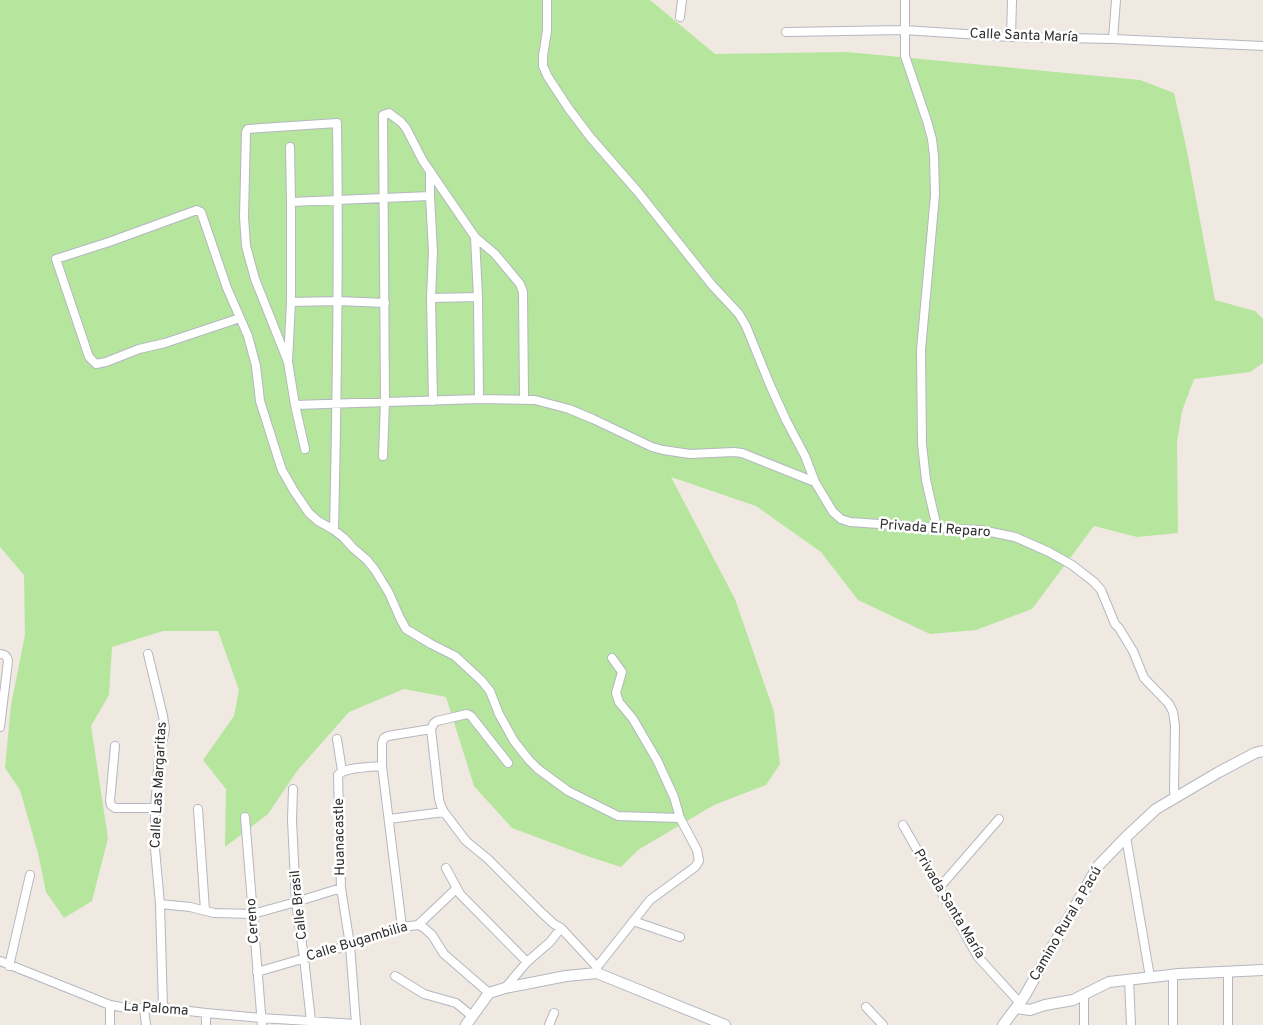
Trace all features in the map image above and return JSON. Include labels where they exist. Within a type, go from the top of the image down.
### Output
[{"type":"street","name":"Privada El Reparo","points":[[547,0],[547,32],[543,66],[548,77],[591,138],[638,192],[712,285],[739,314],[815,482],[833,512],[841,519],[850,522],[981,530],[1015,537],[1049,552],[1072,565],[1094,582],[1101,590],[1115,624],[1133,651],[1144,678],[1169,704],[1173,712],[1175,725],[1174,792],[1176,797]]},
{"type":"street","points":[[680,17],[682,0]]},
{"type":"street","points":[[905,0],[905,56],[927,121],[934,156],[935,195],[921,350],[922,444],[926,480],[937,528]]},
{"type":"street","points":[[1011,37],[1012,0]]},
{"type":"street","points":[[1113,39],[1116,0]]},
{"type":"street","name":"Calle Santa María","points":[[786,32],[904,30],[1011,37],[1113,39],[1263,46]]},
{"type":"street","points":[[383,456],[385,303],[383,115],[389,113],[402,122],[430,171],[475,237],[495,254],[520,284],[523,292],[524,399]]},
{"type":"street","points":[[288,362],[255,279],[246,246],[244,217],[246,132],[248,129],[337,123],[338,301],[334,530]]},
{"type":"street","points":[[290,147],[292,202],[288,362],[305,449]]},
{"type":"street","points":[[430,171],[433,252],[431,298],[433,401]]},
{"type":"street","points":[[292,202],[430,196]]},
{"type":"street","points":[[240,318],[96,364],[89,357],[56,259],[197,210],[201,212],[227,288],[248,336],[256,366],[260,401],[282,470],[309,513],[318,522],[334,530],[344,538],[379,575],[406,629],[430,644],[456,656],[482,681],[490,691],[514,741],[529,760],[548,777],[568,791],[618,816],[680,818]]},
{"type":"street","points":[[475,237],[478,297],[479,399]]},
{"type":"street","points":[[431,298],[478,297]]},
{"type":"street","points":[[291,302],[385,303]]},
{"type":"street","points":[[295,405],[479,399],[524,399],[546,402],[593,419],[652,447],[690,454],[742,453],[815,482]]},
{"type":"street","name":"Calle Las Margaritas","points":[[148,654],[164,716],[165,729],[159,758],[155,808],[155,849],[160,904],[163,1008]]},
{"type":"street","points":[[0,728],[8,661],[4,655]]},
{"type":"street","points":[[466,1025],[490,993],[505,988],[597,970],[633,921],[655,896],[694,868],[698,863],[698,850],[680,818],[674,797],[657,760],[616,693],[622,672],[612,658]]},
{"type":"street","points":[[508,763],[471,716],[467,714],[437,721],[431,729],[441,806],[466,841],[488,859],[554,924],[561,928],[597,970],[725,1025]]},
{"type":"street","points":[[402,927],[382,766],[382,743],[384,738],[388,736],[431,729]]},
{"type":"street","name":"Huanacastle","points":[[337,739],[342,771],[338,775],[341,888],[350,945],[356,1024]]},
{"type":"street","points":[[115,746],[110,801],[112,805],[115,808],[155,808]]},
{"type":"street","name":"Camino Rural a Pacú","points":[[1003,1025],[1028,991],[1098,866],[1156,809],[1219,772],[1263,750]]},
{"type":"street","points":[[342,771],[382,766]]},
{"type":"street","name":"Calle Brasil","points":[[293,789],[292,820],[296,902],[311,1021]]},
{"type":"street","points":[[198,810],[205,910]]},
{"type":"street","points":[[389,819],[444,812]]},
{"type":"street","name":"Cereno","points":[[245,817],[261,1022]]},
{"type":"street","points":[[939,888],[999,818]]},
{"type":"street","name":"Privada Santa María","points":[[903,825],[978,957],[1018,1006]]},
{"type":"street","points":[[1126,837],[1150,977]]},
{"type":"street","points":[[446,868],[460,894],[527,962]]},
{"type":"street","points":[[9,966],[30,875]]},
{"type":"street","points":[[160,904],[190,907],[214,913],[253,914],[341,888]]},
{"type":"street","points":[[418,925],[456,889]]},
{"type":"street","points":[[633,921],[680,937]]},
{"type":"street","name":"Calle Bugambilia","points":[[257,972],[350,945],[402,927],[418,925],[432,934],[444,954],[450,960],[490,993]]},
{"type":"street","points":[[505,988],[527,962],[550,942],[561,928]]},
{"type":"street","name":"La Paloma","points":[[0,961],[110,1005],[126,1008],[163,1008],[261,1022],[311,1021],[356,1024]]},
{"type":"street","points":[[1018,1006],[1030,1010],[1045,1004],[1073,1000],[1109,982],[1129,979],[1176,974],[1263,970]]},
{"type":"street","points":[[1228,972],[1228,1025]]},
{"type":"street","points":[[1173,1025],[1176,974]]},
{"type":"street","points":[[394,976],[424,994],[456,1003],[472,1016]]},
{"type":"street","points":[[1129,979],[1131,1025]]},
{"type":"street","points":[[1084,994],[1084,1025]]},
{"type":"street","points":[[110,1005],[110,1025]]},
{"type":"street","points":[[866,1007],[883,1025]]},
{"type":"street","points":[[144,1008],[146,1025]]},
{"type":"street","points":[[206,1013],[206,1025]]},
{"type":"street","points":[[549,1025],[554,1013]]},
{"type":"green space","points":[[0,0],[650,0],[715,54],[847,52],[1140,80],[1174,93],[1215,300],[1255,311],[1263,319],[1263,363],[1250,372],[1194,379],[1182,411],[1177,442],[1178,533],[1137,537],[1094,526],[1032,609],[976,630],[930,634],[858,600],[821,552],[756,506],[671,477],[735,599],[774,712],[780,764],[766,785],[714,805],[638,850],[621,867],[512,828],[474,786],[446,697],[404,689],[349,712],[297,771],[268,814],[225,847],[226,789],[203,760],[234,716],[239,690],[218,631],[163,631],[112,647],[109,695],[91,726],[108,838],[92,901],[64,918],[46,892],[38,853],[20,790],[5,768],[11,705],[25,635],[24,575],[0,547]]}]
